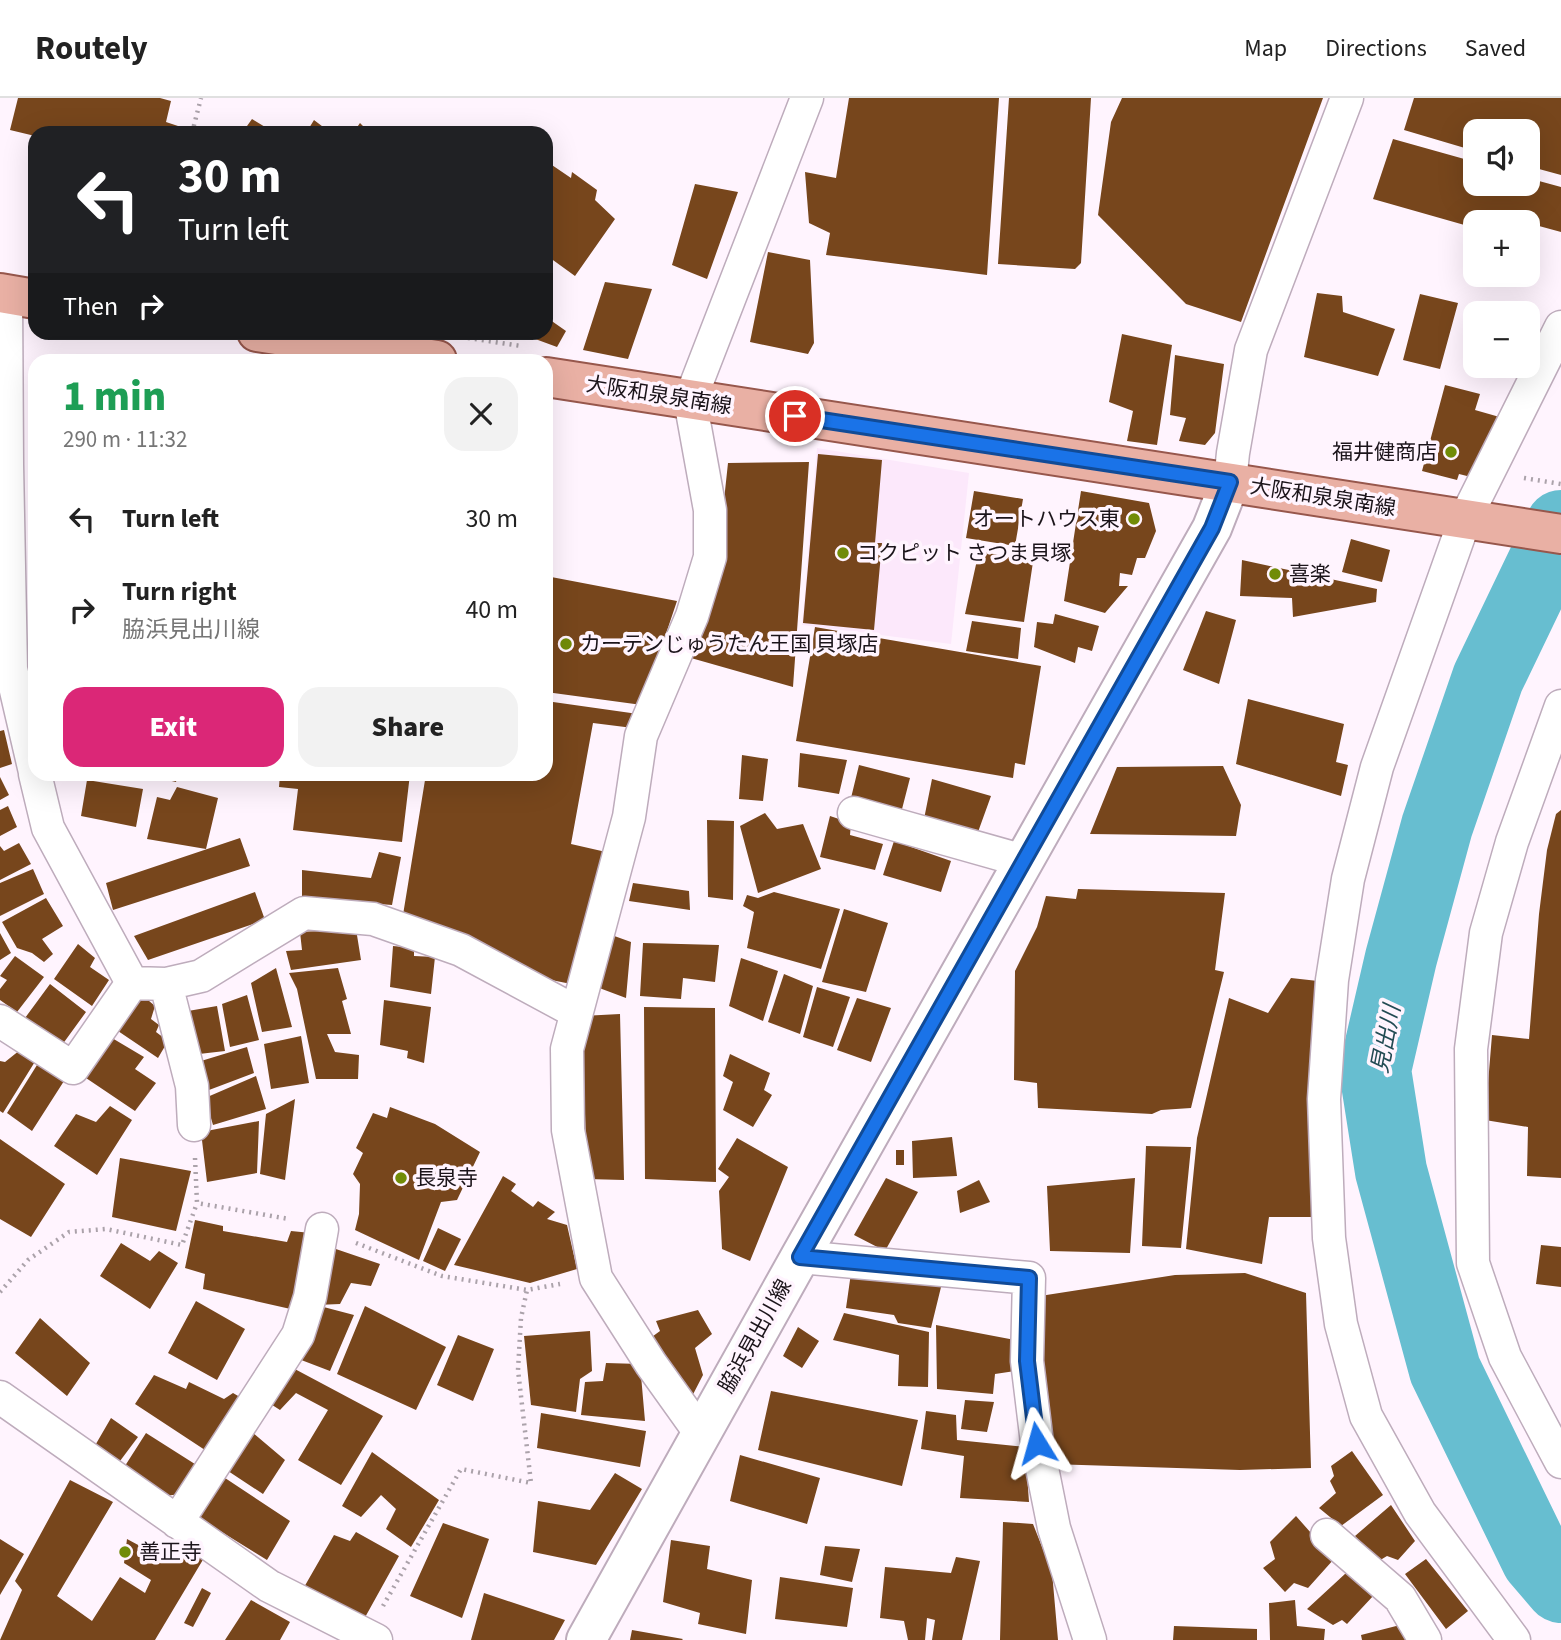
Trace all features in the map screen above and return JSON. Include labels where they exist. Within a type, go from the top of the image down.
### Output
[{"type":"main road","points":[[308,340],[398,354]]},
{"type":"main road","name":"大阪和泉泉南線","points":[[553,378],[1561,534]]},
{"type":"street","points":[[701,1434],[651,1364],[596,1278],[568,1130],[567,1049],[589,975],[629,817],[641,736],[692,616],[710,557],[710,510],[690,400],[807,98]]},
{"type":"street","points":[[1230,482],[1251,350],[1347,98]]},
{"type":"street","points":[[14,295],[4,466],[6,671],[28,748]]},
{"type":"street","points":[[1514,1640],[1420,1513],[1366,1416],[1341,1324],[1329,1238],[1324,1099],[1332,980],[1348,879],[1377,766],[1471,519],[1561,327]]},
{"type":"street","name":"脇浜見出川線","points":[[586,1640],[1212,528],[1230,482]]},
{"type":"street","points":[[1561,706],[1512,842],[1486,933],[1471,1049],[1471,1113],[1473,1263],[1505,1357],[1561,1462]]},
{"type":"street","points":[[37,781],[48,828],[132,983]]},
{"type":"street","points":[[854,813],[1024,861]]},
{"type":"street","points":[[132,983],[166,984],[201,976],[304,912],[373,919],[461,950],[576,1012]]},
{"type":"street","points":[[0,1021],[73,1068],[132,983]]},
{"type":"street","points":[[166,984],[192,1086],[194,1125]]},
{"type":"street","points":[[177,1522],[298,1335],[310,1297],[322,1229]]},
{"type":"street","points":[[800,1257],[1029,1278],[1027,1361],[1037,1443],[1054,1528],[1090,1640]]},
{"type":"street","points":[[0,1397],[269,1586],[371,1638]]},
{"type":"street","points":[[1327,1535],[1400,1598],[1425,1640]]},
{"type":"path","points":[[194,126],[201,98]]},
{"type":"path","points":[[0,1292],[28,1260],[69,1232],[106,1229],[182,1245],[197,1203],[194,1125]]},
{"type":"path","points":[[197,1203],[300,1221],[442,1276],[527,1290],[596,1278]]},
{"type":"path","points":[[371,1638],[461,1469],[531,1483],[518,1370],[521,1318],[527,1290]]},
{"type":"shaded area","points":[[817,448],[969,473],[951,644],[802,625]]},
{"type":"building","points":[[18,98],[160,98],[171,101],[166,122],[178,126],[28,126],[28,134],[10,130]]},
{"type":"building","points":[[849,98],[999,98],[987,275],[826,255],[830,233],[809,223],[805,172],[836,178]]},
{"type":"building","points":[[1009,98],[1091,98],[1081,263],[1075,269],[998,264]]},
{"type":"building","points":[[1122,98],[1323,98],[1241,322],[1186,304],[1098,215],[1111,122]]},
{"type":"building","points":[[1414,98],[1561,98],[1561,175],[1540,169],[1540,119],[1463,119],[1463,147],[1404,130]]},
{"type":"building","points":[[252,119],[264,126],[247,126]]},
{"type":"building","points":[[314,120],[322,126],[310,126]]},
{"type":"building","points":[[1393,139],[1463,159],[1463,196],[1540,196],[1540,181],[1561,187],[1561,232],[1540,226],[1540,210],[1463,210],[1463,225],[1373,199]]},
{"type":"building","points":[[553,166],[571,178],[572,172],[597,190],[595,200],[615,219],[575,276],[553,260]]},
{"type":"building","points":[[695,184],[738,192],[707,279],[672,265]]},
{"type":"building","points":[[768,252],[810,260],[814,343],[808,354],[750,342]]},
{"type":"building","points":[[605,282],[652,289],[628,359],[583,350]]},
{"type":"building","points":[[1317,293],[1342,296],[1343,312],[1395,329],[1378,376],[1304,357]]},
{"type":"building","points":[[1420,294],[1458,303],[1440,369],[1403,360]]},
{"type":"building","points":[[553,322],[566,331],[557,347],[538,340],[553,340]]},
{"type":"building","points":[[1122,334],[1172,345],[1157,445],[1127,441],[1133,411],[1109,402]]},
{"type":"building","points":[[1175,355],[1224,364],[1215,433],[1205,445],[1179,441],[1186,418],[1170,415]]},
{"type":"building","points":[[1445,385],[1480,394],[1475,410],[1503,418],[1475,478],[1459,474],[1457,480],[1422,471]]},
{"type":"building","points":[[818,454],[882,460],[875,543],[882,543],[874,630],[803,623]]},
{"type":"building","points":[[809,462],[793,687],[691,658],[719,547],[728,463]]},
{"type":"building","points":[[974,491],[1023,499],[1015,546],[966,538]]},
{"type":"building","points":[[1081,491],[1149,503],[1156,531],[1145,558],[1137,558],[1132,575],[1120,573],[1119,586],[1128,586],[1105,613],[1064,601]]},
{"type":"building","points":[[1351,539],[1390,550],[1382,582],[1342,572]]},
{"type":"building","points":[[979,551],[1033,562],[1024,622],[965,614]]},
{"type":"building","points":[[1242,560],[1377,589],[1376,602],[1293,617],[1292,598],[1240,596]]},
{"type":"building","points":[[553,577],[677,601],[642,705],[553,693]]},
{"type":"building","points":[[1206,611],[1236,620],[1219,684],[1183,670]]},
{"type":"building","points":[[1055,614],[1099,626],[1092,651],[1078,647],[1075,663],[1034,647],[1037,622],[1053,624]]},
{"type":"building","points":[[972,621],[1021,628],[1018,659],[966,651]]},
{"type":"building","points":[[815,627],[1041,666],[1025,765],[1015,763],[1013,778],[796,741]]},
{"type":"building","points":[[1248,699],[1344,724],[1336,762],[1348,765],[1341,796],[1236,764]]},
{"type":"building","points":[[553,702],[638,714],[633,728],[593,723],[571,844],[606,852],[571,984],[522,974],[402,921],[425,781],[553,781]]},
{"type":"building","points":[[4,730],[12,764],[0,768],[0,731]]},
{"type":"building","points":[[800,753],[847,760],[839,794],[798,787]]},
{"type":"building","points":[[742,755],[768,759],[763,801],[739,799]]},
{"type":"building","points":[[859,765],[910,778],[901,813],[851,798]]},
{"type":"building","points":[[1223,766],[1241,805],[1236,836],[1090,834],[1117,767]]},
{"type":"building","points":[[0,777],[9,795],[0,800]]},
{"type":"building","points":[[932,779],[991,796],[978,832],[924,819]]},
{"type":"building","points":[[87,781],[143,789],[136,827],[81,816]]},
{"type":"building","points":[[279,781],[409,781],[402,842],[293,830],[298,789],[279,787]]},
{"type":"building","points":[[177,787],[218,798],[206,849],[147,839],[157,797],[170,800]]},
{"type":"building","points":[[8,806],[17,827],[0,836],[0,810]]},
{"type":"building","points":[[1561,810],[1561,1178],[1527,1176],[1528,1127],[1485,1120],[1492,1035],[1529,1039],[1547,850],[1556,814]]},
{"type":"building","points":[[765,813],[777,829],[803,824],[821,869],[758,893],[740,826]]},
{"type":"building","points":[[830,816],[851,823],[850,835],[883,844],[875,870],[820,857]]},
{"type":"building","points":[[707,820],[734,821],[733,900],[708,897]]},
{"type":"building","points":[[240,838],[250,866],[113,910],[106,883]]},
{"type":"building","points":[[894,841],[951,861],[941,892],[883,875]]},
{"type":"building","points":[[19,843],[31,864],[0,880],[0,846],[4,851]]},
{"type":"building","points":[[379,852],[401,857],[392,905],[302,898],[302,870],[371,878]]},
{"type":"building","points":[[33,869],[44,894],[0,916],[0,883]]},
{"type":"building","points":[[633,883],[689,891],[690,910],[629,901]]},
{"type":"building","points":[[1078,889],[1225,893],[1215,970],[1224,972],[1191,1108],[1161,1110],[1152,1114],[1038,1108],[1037,1083],[1014,1080],[1015,971],[1037,927],[1046,896],[1076,899]]},
{"type":"building","points":[[255,892],[265,920],[148,960],[134,936]]},
{"type":"building","points":[[774,892],[840,909],[821,969],[747,948],[754,912],[743,906],[747,895],[758,898]]},
{"type":"building","points":[[46,898],[63,926],[42,939],[53,954],[44,962],[32,953],[17,948],[2,922]]},
{"type":"building","points":[[844,909],[888,923],[866,992],[822,982]]},
{"type":"building","points":[[356,929],[361,960],[291,970],[286,951],[302,950],[300,932]]},
{"type":"building","points":[[0,933],[11,953],[0,960]]},
{"type":"building","points":[[606,933],[631,942],[626,998],[594,986]]},
{"type":"building","points":[[643,943],[719,945],[715,982],[683,978],[681,999],[640,996]]},
{"type":"building","points":[[78,944],[95,958],[90,967],[109,980],[92,1006],[54,979]]},
{"type":"building","points":[[393,946],[414,948],[414,956],[435,957],[431,994],[390,987]]},
{"type":"building","points":[[15,956],[44,977],[17,1012],[0,1000],[0,989],[7,980],[0,976]]},
{"type":"building","points":[[741,958],[778,971],[763,1021],[729,1006]]},
{"type":"building","points":[[276,968],[292,1027],[262,1032],[251,983]]},
{"type":"building","points":[[338,968],[347,999],[342,1001],[351,1034],[327,1034],[335,1052],[359,1055],[358,1079],[316,1079],[297,989],[289,973]]},
{"type":"building","points":[[784,974],[813,986],[800,1034],[768,1022]]},
{"type":"building","points":[[1291,978],[1318,981],[1311,1217],[1269,1217],[1262,1264],[1186,1249],[1197,1138],[1229,998],[1268,1013]]},
{"type":"building","points":[[50,984],[86,1012],[62,1045],[25,1018]]},
{"type":"building","points":[[817,987],[850,997],[833,1047],[803,1037]]},
{"type":"building","points":[[142,995],[155,1006],[151,1019],[159,1025],[156,1032],[168,1041],[158,1058],[118,1031]]},
{"type":"building","points":[[247,995],[259,1040],[230,1047],[222,1004]]},
{"type":"building","points":[[857,998],[891,1008],[871,1062],[837,1050]]},
{"type":"building","points":[[384,1000],[431,1007],[424,1063],[407,1058],[408,1051],[380,1045]]},
{"type":"building","points":[[217,1006],[225,1051],[199,1054],[188,1011]]},
{"type":"building","points":[[644,1007],[715,1008],[716,1182],[645,1179]]},
{"type":"building","points":[[620,1014],[624,1180],[587,1179],[582,1016]]},
{"type":"building","points":[[301,1036],[309,1083],[271,1089],[264,1044]]},
{"type":"building","points":[[112,1038],[144,1057],[135,1069],[156,1083],[135,1111],[86,1078]]},
{"type":"building","points":[[247,1047],[254,1073],[209,1090],[201,1061]]},
{"type":"building","points":[[20,1050],[36,1060],[3,1113],[0,1111],[0,1061],[5,1062]]},
{"type":"building","points":[[730,1054],[770,1073],[764,1090],[772,1095],[753,1127],[723,1110],[733,1082],[723,1076]]},
{"type":"building","points":[[37,1065],[64,1081],[32,1131],[7,1113]]},
{"type":"building","points":[[256,1076],[266,1109],[213,1125],[205,1098]]},
{"type":"building","points":[[295,1099],[285,1180],[260,1174],[266,1114]]},
{"type":"building","points":[[110,1106],[132,1120],[97,1175],[54,1146],[76,1114],[96,1122]]},
{"type":"building","points":[[390,1107],[435,1124],[480,1152],[457,1200],[441,1202],[419,1260],[355,1230],[359,1214],[360,1184],[353,1174],[363,1153],[356,1148],[373,1113],[387,1118]]},
{"type":"building","points":[[259,1121],[257,1173],[207,1182],[201,1132]]},
{"type":"building","points":[[952,1137],[957,1176],[913,1178],[912,1141]]},
{"type":"building","points":[[737,1138],[788,1167],[750,1261],[722,1249],[719,1191],[729,1177],[718,1169]]},
{"type":"building","points":[[0,1139],[65,1184],[31,1237],[0,1219]]},
{"type":"building","points":[[1146,1146],[1191,1147],[1181,1248],[1142,1246]]},
{"type":"building","points":[[896,1150],[904,1150],[904,1165],[896,1165]]},
{"type":"building","points":[[120,1158],[191,1171],[176,1231],[112,1217]]},
{"type":"building","points":[[503,1176],[516,1184],[511,1191],[533,1207],[538,1201],[555,1212],[547,1219],[567,1225],[577,1269],[530,1283],[454,1265]]},
{"type":"building","points":[[886,1178],[918,1192],[885,1251],[854,1235]]},
{"type":"building","points":[[1135,1178],[1130,1253],[1050,1251],[1047,1186]]},
{"type":"building","points":[[979,1180],[990,1202],[960,1213],[957,1191]]},
{"type":"building","points":[[195,1220],[223,1226],[223,1231],[287,1242],[291,1231],[311,1233],[295,1310],[203,1289],[205,1274],[185,1268]]},
{"type":"building","points":[[438,1228],[461,1239],[445,1271],[423,1261]]},
{"type":"building","points":[[121,1243],[150,1261],[159,1251],[178,1263],[150,1309],[100,1276]]},
{"type":"building","points":[[1541,1245],[1561,1247],[1561,1287],[1536,1284]]},
{"type":"building","points":[[330,1247],[380,1264],[371,1286],[351,1283],[340,1304],[316,1305]]},
{"type":"building","points":[[851,1273],[896,1282],[904,1279],[942,1283],[931,1328],[898,1323],[894,1315],[846,1308]]},
{"type":"building","points":[[1245,1273],[1306,1293],[1311,1468],[1240,1470],[1050,1464],[1040,1296],[1175,1275]]},
{"type":"building","points":[[196,1301],[245,1329],[217,1380],[168,1353]]},
{"type":"building","points":[[316,1305],[354,1315],[330,1371],[296,1358]]},
{"type":"building","points":[[365,1306],[446,1347],[416,1410],[337,1374]]},
{"type":"building","points":[[698,1310],[712,1334],[695,1348],[703,1375],[687,1406],[645,1342],[660,1331],[656,1321]]},
{"type":"building","points":[[844,1313],[929,1332],[928,1387],[898,1386],[899,1355],[833,1340]]},
{"type":"building","points":[[40,1318],[90,1363],[67,1396],[15,1353]]},
{"type":"building","points":[[936,1325],[1015,1340],[1015,1371],[995,1374],[993,1394],[937,1389]]},
{"type":"building","points":[[798,1327],[819,1341],[802,1368],[783,1356]]},
{"type":"building","points":[[590,1331],[592,1371],[580,1379],[576,1412],[531,1405],[524,1336]]},
{"type":"building","points":[[458,1335],[494,1349],[473,1401],[437,1385]]},
{"type":"building","points":[[606,1363],[640,1364],[645,1421],[581,1415],[585,1382],[603,1381]]},
{"type":"building","points":[[291,1367],[383,1416],[341,1485],[298,1460],[328,1410],[296,1393],[280,1410],[266,1401]]},
{"type":"building","points":[[154,1375],[186,1389],[189,1382],[224,1399],[233,1393],[245,1400],[208,1452],[135,1404]]},
{"type":"building","points":[[771,1391],[918,1420],[902,1486],[758,1450]]},
{"type":"building","points":[[965,1400],[994,1402],[987,1432],[961,1429]]},
{"type":"building","points":[[926,1411],[956,1415],[957,1440],[1025,1447],[1029,1502],[960,1498],[964,1456],[921,1449]]},
{"type":"building","points":[[541,1413],[646,1431],[640,1467],[537,1448]]},
{"type":"building","points":[[111,1418],[138,1437],[117,1465],[93,1449]]},
{"type":"building","points":[[246,1427],[285,1460],[263,1494],[222,1467]]},
{"type":"building","points":[[146,1433],[198,1466],[180,1494],[158,1497],[123,1469]]},
{"type":"building","points":[[1352,1451],[1383,1495],[1341,1526],[1319,1508],[1336,1493],[1330,1481],[1334,1476],[1331,1466]]},
{"type":"building","points":[[372,1452],[439,1500],[411,1547],[386,1529],[396,1509],[381,1495],[361,1517],[342,1506]]},
{"type":"building","points":[[740,1455],[820,1478],[807,1524],[730,1501]]},
{"type":"building","points":[[615,1473],[642,1489],[596,1565],[533,1552],[538,1501],[590,1510]]},
{"type":"building","points":[[222,1476],[290,1521],[267,1560],[196,1516]]},
{"type":"building","points":[[70,1480],[113,1502],[57,1596],[92,1621],[120,1577],[145,1593],[151,1580],[124,1563],[127,1539],[168,1561],[182,1543],[204,1558],[155,1640],[0,1640],[22,1590],[15,1581]]},
{"type":"building","points":[[1391,1505],[1415,1541],[1398,1560],[1387,1556],[1377,1562],[1355,1536]]},
{"type":"building","points":[[1296,1516],[1334,1559],[1308,1588],[1294,1583],[1285,1592],[1263,1568],[1275,1559],[1270,1542]]},
{"type":"building","points":[[1003,1522],[1033,1524],[1052,1572],[1058,1640],[1000,1640]]},
{"type":"building","points":[[443,1523],[489,1539],[462,1618],[410,1596]]},
{"type":"building","points":[[356,1532],[399,1556],[363,1621],[303,1589],[334,1535],[350,1541]]},
{"type":"building","points":[[0,1539],[24,1554],[0,1595]]},
{"type":"building","points":[[671,1540],[710,1546],[707,1569],[752,1580],[746,1634],[698,1624],[700,1613],[663,1602]]},
{"type":"building","points":[[825,1546],[860,1549],[852,1582],[820,1575]]},
{"type":"building","points":[[956,1557],[980,1561],[962,1640],[932,1640],[935,1620],[927,1618],[925,1640],[908,1640],[904,1621],[880,1618],[885,1567],[951,1573]]},
{"type":"building","points":[[1426,1559],[1468,1611],[1446,1629],[1405,1574]]},
{"type":"building","points":[[1346,1573],[1374,1595],[1347,1624],[1342,1620],[1333,1625],[1307,1609]]},
{"type":"building","points":[[780,1577],[853,1588],[847,1627],[775,1619]]},
{"type":"building","points":[[202,1588],[211,1593],[193,1627],[184,1623]]},
{"type":"building","points":[[484,1593],[565,1620],[554,1640],[471,1640]]},
{"type":"building","points":[[251,1600],[290,1622],[280,1640],[225,1640]]},
{"type":"building","points":[[1295,1600],[1297,1626],[1325,1629],[1324,1640],[1270,1640],[1269,1603]]},
{"type":"building","points":[[1404,1624],[1408,1640],[1362,1640],[1361,1635]]},
{"type":"building","points":[[1174,1626],[1257,1629],[1257,1640],[1173,1640]]},
{"type":"building","points":[[632,1630],[683,1639],[630,1640]]},
{"type":"waterway","name":"見出川","points":[[1561,526],[1488,678],[1437,826],[1401,958],[1375,1070],[1391,1171],[1445,1370],[1537,1559],[1561,1587]]},
{"type":"place","name":"福井健商店","points":[[1451,452]]},
{"type":"place","name":"オートハウス東","points":[[1134,519]]},
{"type":"place","name":"コクピット さつま貝塚","points":[[843,553]]},
{"type":"place","name":"喜楽","points":[[1275,574]]},
{"type":"place","name":"カーテンじゅうたん王国 貝塚店","points":[[566,644]]},
{"type":"place","name":"長泉寺","points":[[401,1178]]},
{"type":"place","name":"善正寺","points":[[125,1552]]},
{"type":"route","points":[[795,416],[1230,482],[1212,528],[800,1257],[1029,1278],[1027,1361],[1037,1443]]}]
